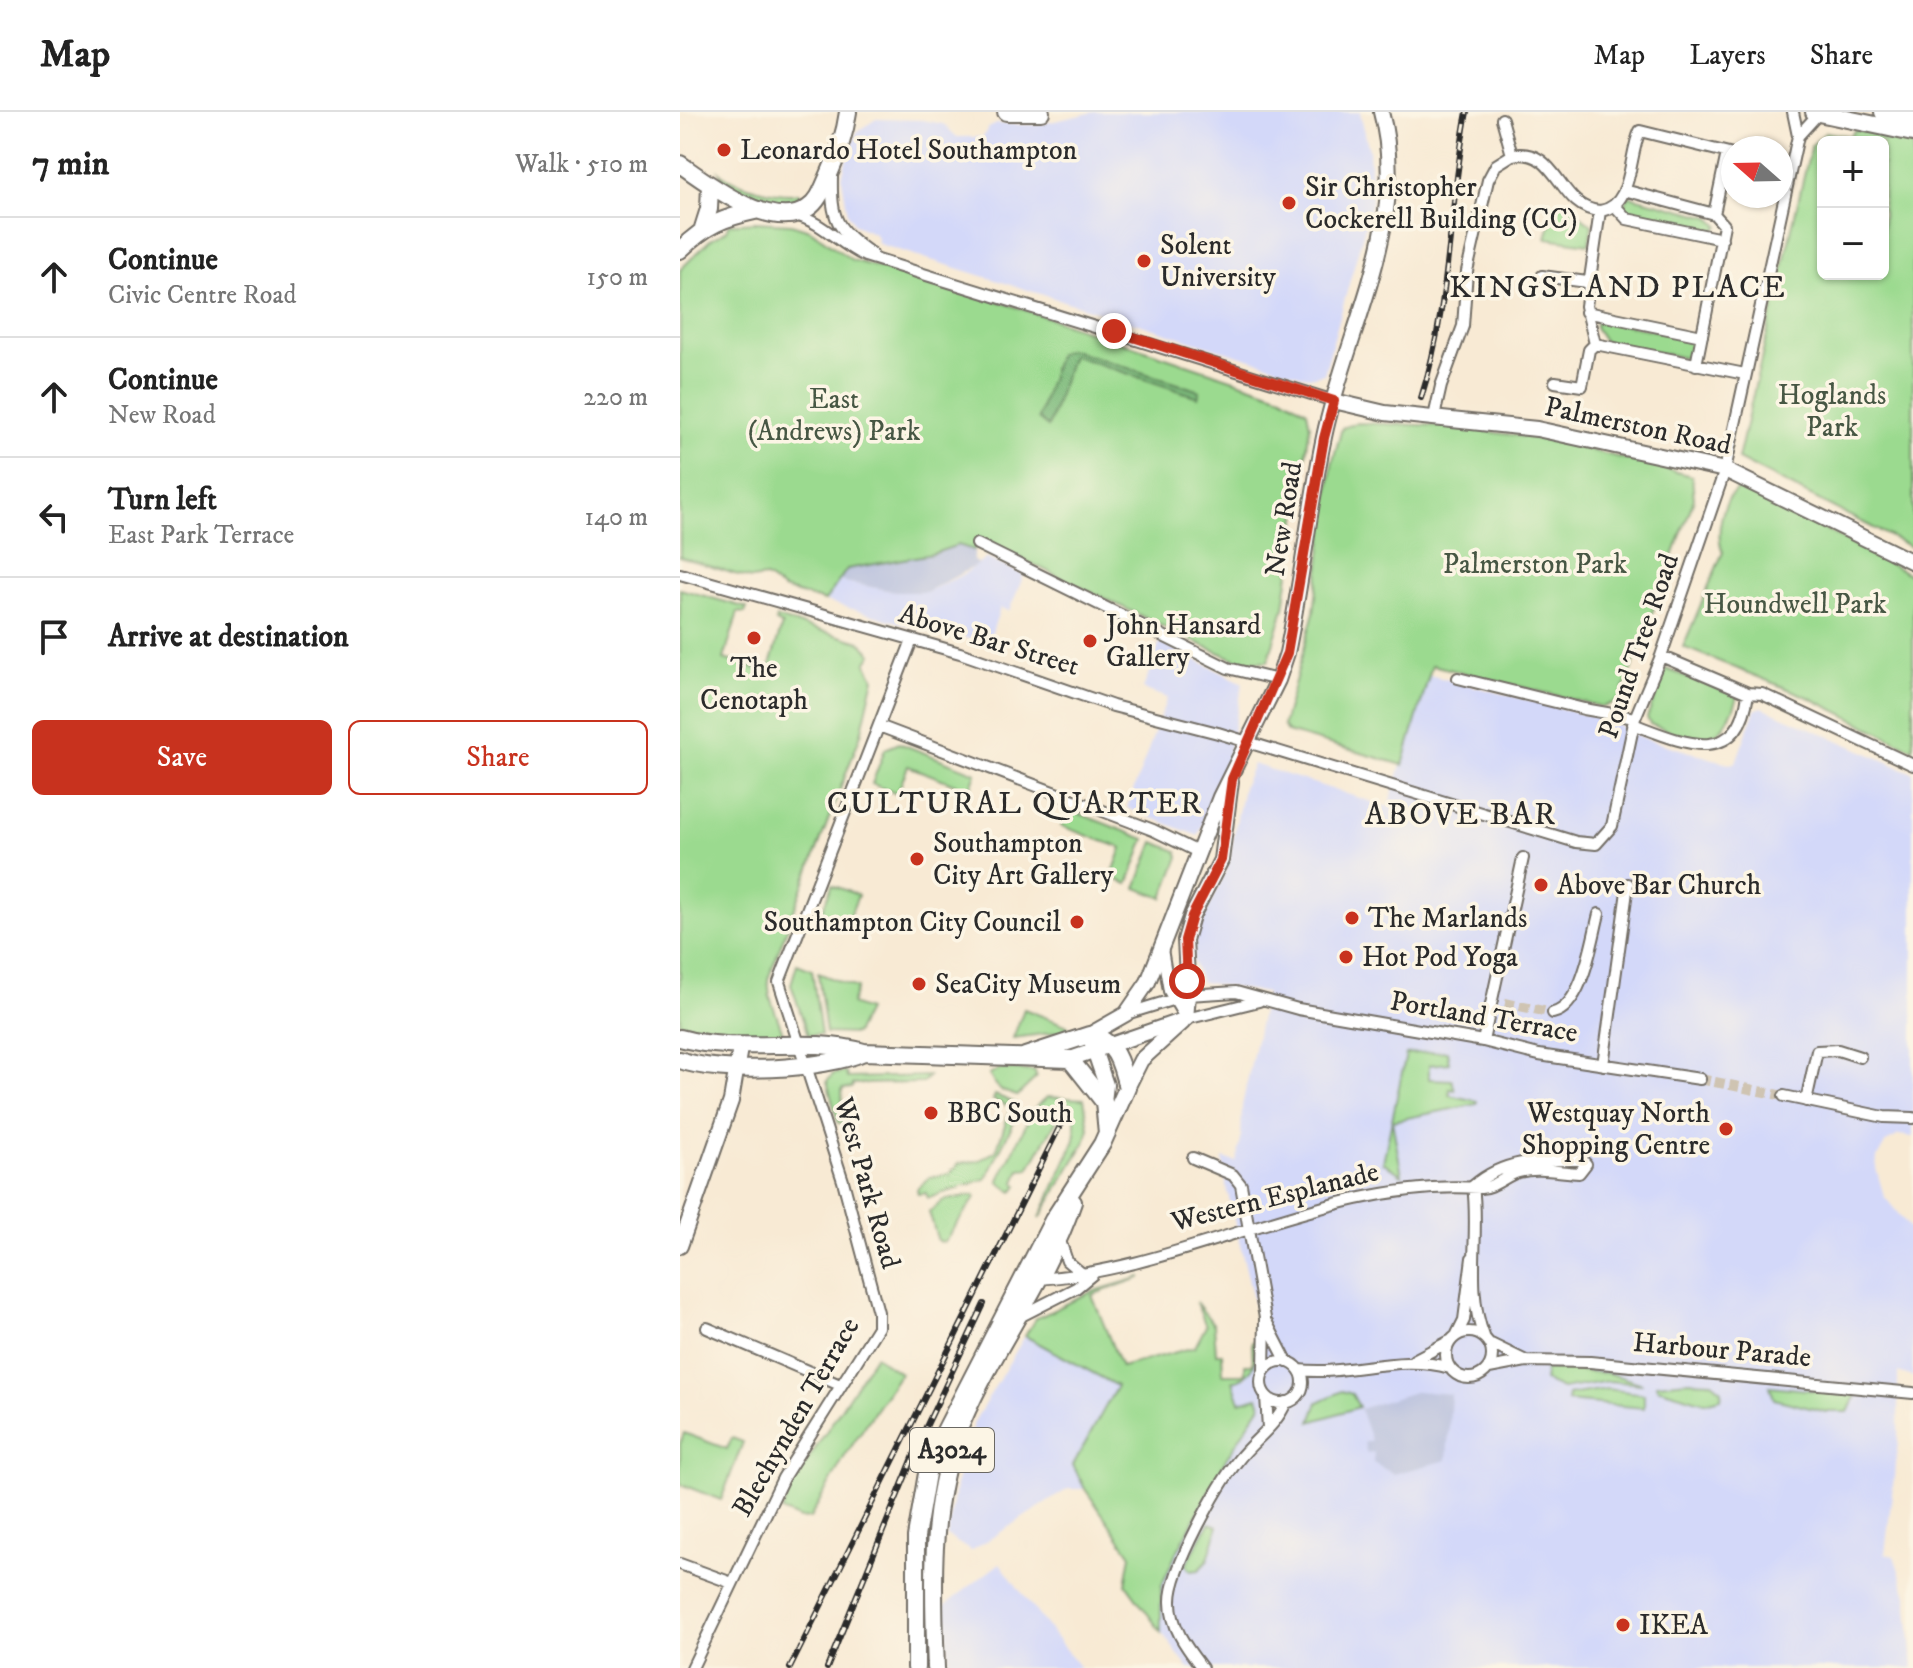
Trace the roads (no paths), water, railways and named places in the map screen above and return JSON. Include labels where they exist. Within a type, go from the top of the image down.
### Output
[{"type":"main road","points":[[680,250],[703,228],[728,217],[759,210],[794,214],[809,208],[818,198],[832,168],[847,118],[862,112]]},
{"type":"main road","points":[[1006,112],[1041,112]]},
{"type":"main road","points":[[1883,112],[1913,118]]},
{"type":"main road","points":[[1816,113],[1913,133]]},
{"type":"main road","points":[[681,164],[710,185],[759,210]]},
{"type":"main road","points":[[703,228],[709,209],[710,185]]},
{"type":"main road","points":[[1025,1056],[1089,1035],[1101,1038],[1104,1050],[1127,1088]]},
{"type":"main road","points":[[680,1038],[740,1048],[837,1045],[864,1052],[1070,1059],[1104,1102],[1107,1134]]},
{"type":"main road","points":[[680,1060],[710,1068],[737,1069],[846,1060],[864,1052]]},
{"type":"main road","name":"A3024","points":[[936,1668],[935,1560],[948,1462],[969,1410],[1021,1316],[1053,1220],[1107,1134],[1127,1088]]},
{"type":"main road","name":"A3024","points":[[916,1668],[916,1531],[929,1462],[1059,1238],[1080,1181]]},
{"type":"street","name":"New Road","points":[[1126,1014],[1143,991],[1198,852],[1278,680],[1293,626],[1324,438],[1388,206],[1391,168],[1381,112]]},
{"type":"street","points":[[1793,112],[1798,136]]},
{"type":"street","points":[[1798,136],[1816,113]]},
{"type":"street","points":[[1502,119],[1512,155]]},
{"type":"street","points":[[1434,417],[1441,386],[1463,326],[1467,271],[1488,180],[1496,165],[1512,155],[1530,155],[1544,161],[1571,198],[1586,209],[1600,211],[1615,206],[1624,190],[1640,131],[1721,152]]},
{"type":"street","name":"Pound Tree Road","points":[[1604,839],[1612,826],[1619,801],[1634,721],[1661,656],[1725,470],[1798,136]]},
{"type":"street","points":[[832,168],[832,202],[838,225],[880,260]]},
{"type":"street","points":[[1714,214],[1721,188]]},
{"type":"street","points":[[1624,190],[1714,214],[1724,225],[1696,365]]},
{"type":"street","points":[[1615,206],[1627,219],[1722,239]]},
{"type":"street","points":[[1595,344],[1586,312],[1587,282],[1594,262],[1600,211]]},
{"type":"street","points":[[794,214],[822,225],[850,249],[880,260],[1334,401]]},
{"type":"street","points":[[1542,276],[1587,282]]},
{"type":"street","points":[[1586,312],[1702,336]]},
{"type":"street","points":[[1595,344],[1745,374]]},
{"type":"street","points":[[1555,382],[1582,386],[1589,350],[1595,344]]},
{"type":"street","name":"Palmerston Road","points":[[1334,401],[1378,412],[1537,429],[1725,470],[1913,562]]},
{"type":"street","points":[[977,544],[1228,668],[1278,680]]},
{"type":"street","name":"Above Bar Street","points":[[680,574],[1024,673],[1113,706],[1248,743],[1576,842],[1590,845],[1604,839]]},
{"type":"street","name":"West Park Road","points":[[879,1317],[807,1063],[781,989],[780,974],[912,640]]},
{"type":"street","points":[[1661,656],[1748,693],[1762,694],[1913,765]]},
{"type":"street","points":[[1458,678],[1634,721],[1690,745],[1708,747],[1730,734],[1738,722],[1748,693]]},
{"type":"street","points":[[879,726],[1090,806],[1198,852]]},
{"type":"street","points":[[1186,1019],[1185,940],[1192,916],[1221,860],[1232,779]]},
{"type":"street","points":[[1483,1041],[1523,858]]},
{"type":"street","points":[[1603,1065],[1628,884]]},
{"type":"street","points":[[1553,1013],[1562,1010],[1579,985],[1599,914]]},
{"type":"street","points":[[1162,949],[1172,999],[1186,1019]]},
{"type":"street","name":"Portland Terrace","points":[[1089,1035],[1126,1014],[1172,999],[1236,992],[1259,1001],[1418,1032],[1483,1041],[1539,1055],[1700,1079]]},
{"type":"street","name":"Portland Terrace","points":[[1070,1059],[1104,1050],[1186,1019],[1259,1001]]},
{"type":"street","points":[[1492,1001],[1505,1003]]},
{"type":"street","name":"Portland Terrace","points":[[1127,1088],[1141,1060],[1186,1019]]},
{"type":"street","points":[[680,1246],[731,1101],[740,1048]]},
{"type":"street","points":[[1104,1050],[1104,1102]]},
{"type":"street","points":[[1806,1101],[1817,1051],[1838,1050],[1860,1057]]},
{"type":"street","points":[[1784,1096],[1891,1118],[1913,1118]]},
{"type":"street","points":[[1193,1158],[1205,1168],[1238,1179],[1265,1318],[1261,1381],[1266,1396],[1268,1428]]},
{"type":"street","name":"Western Esplanade","points":[[1021,1316],[1058,1294],[1076,1288],[1093,1274],[1249,1228],[1373,1197],[1447,1185],[1489,1187],[1526,1171],[1579,1173],[1586,1164],[1582,1160],[1527,1161],[1486,1175],[1473,1186]]},
{"type":"street","points":[[1414,1360],[1450,1368],[1469,1378],[1489,1368],[1493,1355],[1474,1301],[1477,1215],[1473,1186]]},
{"type":"street","points":[[1059,1238],[1067,1261],[1080,1272]]},
{"type":"street","points":[[1450,1368],[1446,1354],[1464,1320],[1475,1245]]},
{"type":"street","name":"Western Esplanade","points":[[1033,1282],[1080,1272],[1093,1274]]},
{"type":"street","points":[[1033,1282],[1058,1294]]},
{"type":"street","name":"Blechynden Terrace","points":[[692,1668],[783,1478],[874,1336],[879,1317]]},
{"type":"street","points":[[1265,1318],[1287,1362],[1299,1370],[1328,1373],[1414,1360],[1471,1331],[1487,1339]]},
{"type":"street","points":[[707,1328],[840,1385]]},
{"type":"street","name":"Harbour Parade","points":[[1487,1339],[1526,1361]]},
{"type":"street","name":"Harbour Parade","points":[[1489,1368],[1526,1361],[1746,1375],[1913,1393]]},
{"type":"street","points":[[1264,1371],[1274,1363],[1287,1362]]},
{"type":"street","points":[[1202,1668],[1181,1638],[1173,1620],[1172,1588],[1178,1569],[1225,1479],[1286,1402],[1297,1396],[1302,1385],[1299,1370]]},
{"type":"street","points":[[1302,1385],[1328,1373]]},
{"type":"street","points":[[1266,1396],[1286,1402]]},
{"type":"street","points":[[680,1564],[732,1583]]},
{"type":"tunnel","points":[[1505,1003],[1553,1013]]},
{"type":"tunnel","points":[[1700,1079],[1784,1096]]},
{"type":"railway","points":[[1421,398],[1444,292],[1467,112]]},
{"type":"railway","points":[[790,1668],[1068,1110]]},
{"type":"railway","points":[[827,1668],[924,1431],[984,1304]]},
{"type":"place","name":"Leonardo Hotel Southampton","points":[[724,150]]},
{"type":"place","name":"Sir Christopher Cockerell Building (CC)","points":[[1289,203]]},
{"type":"place","name":"Solent University","points":[[1144,261]]},
{"type":"place","name":"The Cenotaph","points":[[754,638]]},
{"type":"place","name":"John Hansard Gallery","points":[[1090,641]]},
{"type":"place","name":"Southampton City Art Gallery","points":[[917,859]]},
{"type":"place","name":"Above Bar Church","points":[[1541,885]]},
{"type":"place","name":"The Marlands","points":[[1352,918]]},
{"type":"place","name":"Southampton City Council","points":[[1077,922]]},
{"type":"place","name":"Hot Pod Yoga","points":[[1346,957]]},
{"type":"place","name":"SeaCity Museum","points":[[919,984]]},
{"type":"place","name":"BBC South","points":[[931,1113]]},
{"type":"place","name":"Westquay North Shopping Centre","points":[[1726,1129]]},
{"type":"place","name":"IKEA","points":[[1623,1625]]},
{"type":"district","name":"KINGSLAND PLACE","points":[[1618,288]]},
{"type":"district","name":"CULTURAL QUARTER","points":[[1015,804]]},
{"type":"district","name":"ABOVE BAR","points":[[1461,815]]},
{"type":"park label","name":"Hoglands Park","points":[[1832,411]]},
{"type":"park label","name":"East (Andrews) Park","points":[[834,415]]},
{"type":"park label","name":"Palmerston Park","points":[[1535,564]]},
{"type":"park label","name":"Houndwell Park","points":[[1795,604]]}]
